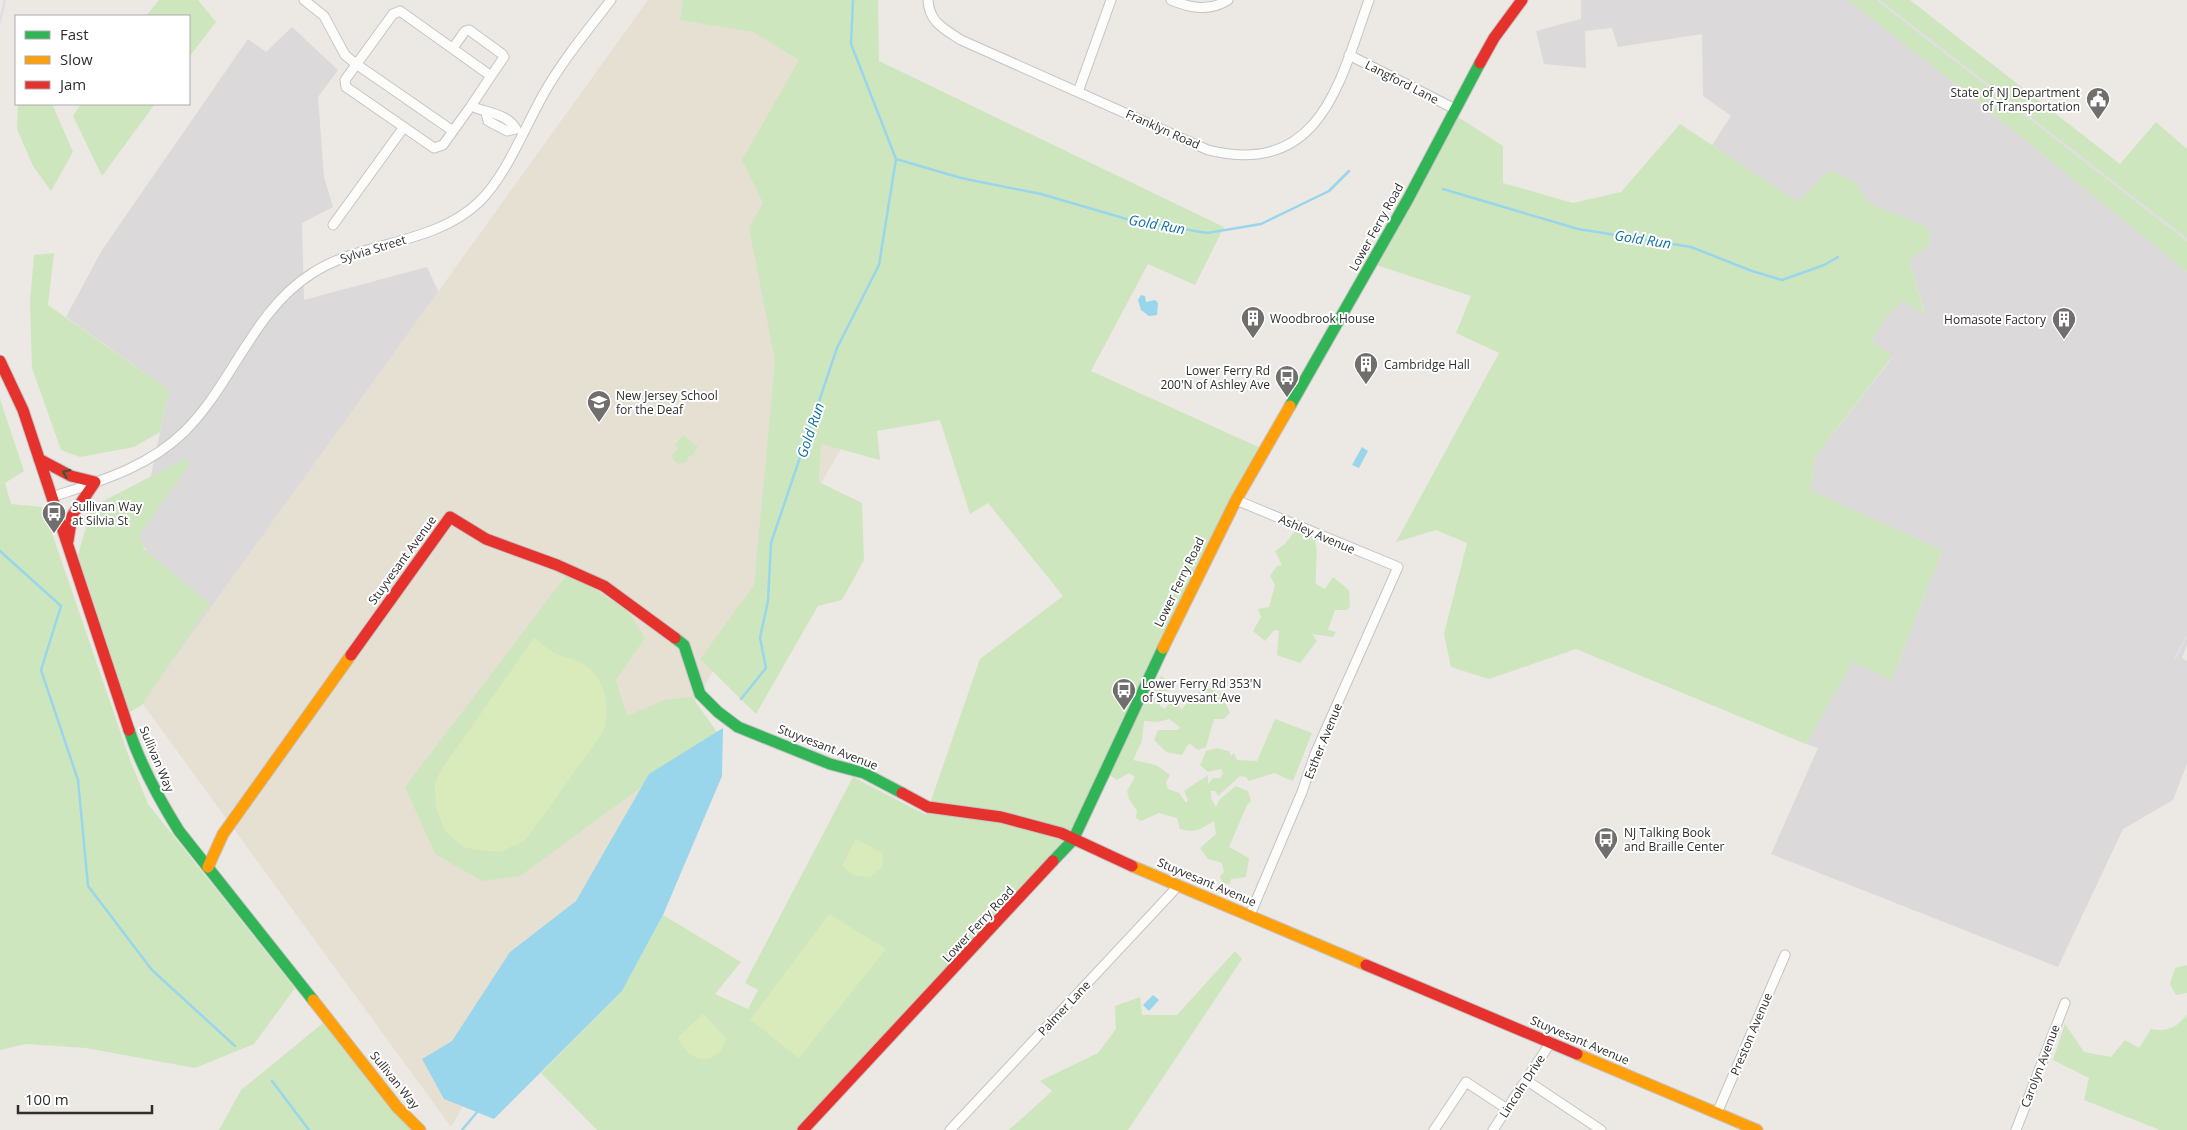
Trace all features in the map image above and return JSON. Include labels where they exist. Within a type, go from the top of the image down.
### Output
[{"type":"street","points":[[304,0],[324,16],[346,54],[356,64],[453,131]]},
{"type":"street","name":"Sylvia Street","points":[[52,497],[137,466],[162,450],[199,415],[269,314],[281,299],[304,279],[346,256],[434,230],[466,213],[493,184],[519,131],[559,68],[611,0]]},
{"type":"street","name":"Franklyn Road","points":[[928,0],[931,17],[942,28],[961,40],[1208,150],[1224,154],[1256,154],[1285,145],[1299,137],[1316,122],[1334,95],[1370,0]]},
{"type":"street","points":[[1078,92],[1111,0]]},
{"type":"street","points":[[1171,0],[1185,6],[1205,8],[1228,0]]},
{"type":"street","name":"Lower Ferry Road","points":[[803,1130],[1073,840],[1189,592],[1236,500],[1403,207],[1494,38],[1522,0]]},
{"type":"street","points":[[452,48],[465,31],[469,30],[504,57],[472,106],[443,145],[434,148],[346,87],[345,80],[356,64],[396,12],[400,11],[491,76]]},
{"type":"street","name":"Langford Lane","points":[[1349,55],[1455,109]]},
{"type":"street","points":[[472,106],[486,113],[488,121],[507,131],[519,131]]},
{"type":"street","points":[[333,224],[404,127]]},
{"type":"street","name":"Sullivan Way","points":[[0,361],[23,410],[140,761],[163,806],[208,867],[392,1099],[420,1130]]},
{"type":"street","points":[[39,459],[71,476],[95,482],[72,516],[68,544]]},
{"type":"street","name":"Ashley Avenue","points":[[1236,500],[1398,567]]},
{"type":"street","name":"Stuyvesant Avenue","points":[[208,867],[222,834],[450,516],[486,539],[557,565],[604,586],[646,615],[684,645],[700,694],[718,712],[738,727],[830,764],[864,773],[928,807],[1001,817],[1061,833],[1073,840],[1757,1130]]},
{"type":"street","name":"Esther Avenue","points":[[1250,915],[1302,792],[1315,754],[1398,567]]},
{"type":"street","name":"Palmer Lane","points":[[950,1130],[1179,885]]},
{"type":"street","name":"Preston Avenue","points":[[1717,1113],[1784,955]]},
{"type":"street","name":"Carolyn Avenue","points":[[2016,1130],[2065,1003]]},
{"type":"street","name":"Lincoln Drive","points":[[1493,1130],[1551,1042]]},
{"type":"street","points":[[1526,1080],[1601,1130]]},
{"type":"street","points":[[1434,1130],[1466,1082],[1507,1109]]},
{"type":"shaded area","name":"New Jersey School for the Deaf","points":[[648,0],[690,0],[1016,144],[451,1127],[142,703]]},
{"type":"shaded area","points":[[1581,0],[1848,0],[1987,109],[2187,272],[2187,645],[2182,658],[2187,661],[2187,764],[2173,800],[2123,829],[2058,967],[1771,854],[1818,748],[1806,744],[1853,662],[1892,680],[1942,550],[1810,490],[1815,457],[1892,358],[1872,340],[1888,315],[1903,301],[1925,314],[1909,260],[1930,245],[1929,228],[1868,203],[1856,183],[1798,202],[1712,145],[1731,116],[1703,96],[1702,34],[1618,47],[1612,28],[1585,31],[1586,68],[1544,64],[1536,31],[1581,19]]},
{"type":"shaded area","points":[[292,27],[338,70],[318,97],[324,177],[333,207],[302,223],[304,300],[427,267],[439,293],[142,703],[150,557],[138,537],[169,390],[66,317],[102,250],[248,39],[266,52]]},
{"type":"green space","points":[[159,0],[198,0],[216,22],[190,56],[190,15],[147,15]]},
{"type":"green space","points":[[683,0],[878,0],[879,61],[1224,227],[1195,285],[1148,264],[1091,371],[1265,450],[1064,844],[979,944],[796,1130],[597,1130],[541,1073],[622,991],[663,915],[741,962],[715,994],[748,1009],[758,990],[745,983],[853,777],[926,815],[980,659],[1063,596],[988,503],[970,514],[940,420],[877,431],[880,460],[821,444],[819,482],[862,503],[864,560],[842,600],[818,606],[756,714],[700,659],[754,585],[775,361],[749,228],[763,203],[742,160],[799,60],[753,32],[680,20]]},
{"type":"green space","points":[[1848,0],[1910,0],[2120,164],[2156,122],[2187,149],[2187,272],[1987,109]]},
{"type":"green space","points":[[18,105],[54,105],[73,152],[51,191],[33,166],[17,129]]},
{"type":"green space","points":[[80,105],[154,105],[102,176],[73,116]]},
{"type":"green space","points":[[1452,113],[1503,146],[1503,183],[1573,203],[1621,192],[1680,124],[1798,202],[1829,170],[1856,183],[1868,203],[1929,228],[1930,245],[1909,260],[1925,315],[1903,301],[1888,315],[1872,340],[1892,357],[1815,457],[1810,490],[1942,550],[1892,680],[1853,662],[1806,744],[1576,649],[1489,679],[1451,667],[1444,634],[1467,543],[1436,530],[1396,542],[1499,353],[1456,333],[1471,296],[1373,264]]},
{"type":"green space","points":[[54,253],[48,305],[169,390],[160,432],[134,447],[80,457],[61,450],[32,368],[30,303],[34,255]]},
{"type":"green space","points":[[0,399],[24,471],[5,483],[11,504],[43,507],[130,760],[148,804],[295,988],[254,1044],[195,1068],[86,1048],[26,1044],[0,1050]]},
{"type":"green space","points":[[683,435],[698,447],[693,455],[688,457],[687,462],[678,464],[674,461],[672,455],[678,449],[675,445]]},
{"type":"green space","points":[[186,458],[189,465],[140,535],[144,549],[210,604],[142,705],[128,713],[78,555],[92,507]]},
{"type":"green space","points":[[1295,531],[1314,537],[1317,554],[1316,584],[1325,589],[1333,577],[1349,590],[1350,607],[1347,610],[1335,610],[1328,630],[1336,632],[1333,637],[1312,634],[1317,641],[1300,663],[1277,655],[1279,631],[1274,630],[1265,641],[1253,631],[1261,617],[1258,609],[1269,607],[1275,585],[1270,576],[1277,566],[1282,565],[1275,551],[1285,544]]},
{"type":"green space","points":[[568,573],[628,611],[645,638],[616,680],[627,716],[664,700],[692,697],[717,732],[520,876],[482,881],[435,854],[405,787]]},
{"type":"green space","points":[[534,638],[556,654],[582,663],[598,678],[605,696],[607,714],[603,732],[524,841],[500,852],[463,847],[445,831],[436,808],[435,783],[441,770]]},
{"type":"green space","points":[[1161,676],[1171,682],[1169,690],[1158,698],[1160,706],[1165,709],[1171,700],[1178,703],[1181,710],[1196,693],[1211,688],[1221,694],[1230,713],[1224,719],[1214,719],[1206,747],[1198,750],[1189,743],[1182,755],[1166,752],[1154,740],[1158,730],[1177,730],[1181,728],[1169,719],[1158,722],[1144,721],[1142,741],[1133,760],[1156,765],[1170,775],[1166,782],[1168,789],[1179,793],[1186,803],[1188,800],[1184,791],[1208,775],[1208,784],[1213,778],[1220,778],[1223,773],[1221,769],[1208,772],[1200,765],[1206,751],[1217,748],[1229,751],[1231,756],[1234,753],[1237,760],[1257,761],[1275,719],[1312,733],[1293,781],[1274,773],[1249,781],[1246,777],[1240,776],[1218,796],[1215,791],[1211,791],[1211,798],[1216,807],[1219,800],[1236,786],[1248,791],[1251,801],[1247,805],[1229,847],[1249,858],[1246,877],[1231,879],[1230,884],[1222,883],[1220,876],[1224,872],[1222,863],[1208,859],[1200,848],[1216,834],[1214,821],[1201,829],[1190,831],[1180,829],[1177,818],[1159,813],[1141,821],[1136,818],[1137,811],[1129,799],[1127,791],[1135,777],[1129,773],[1117,780],[1105,772]]},
{"type":"green space","points":[[856,839],[883,853],[882,868],[870,877],[854,875],[842,866]]},
{"type":"green space","points":[[829,914],[886,949],[799,1058],[750,1020]]},
{"type":"green space","points":[[1235,951],[1242,959],[1128,1130],[1009,1130],[1052,1091],[1040,1081],[1098,1053],[1116,1029],[1115,1006],[1140,997],[1142,1015],[1177,1015]]},
{"type":"green space","points":[[2187,965],[2187,993],[2176,995],[2170,984],[2175,968]]},
{"type":"green space","points":[[703,1014],[726,1038],[723,1048],[717,1054],[711,1058],[703,1059],[688,1053],[678,1037]]},
{"type":"green space","points":[[2187,1014],[2187,1130],[2160,1130],[2084,1100],[2089,1078],[2053,1060],[2065,1024],[2084,1052],[2111,1057],[2125,1040],[2139,1048],[2151,1029],[2162,1030],[2171,1028],[2179,1023]]},
{"type":"green space","points":[[323,1023],[411,1130],[219,1130],[241,1090]]},
{"type":"water","points":[[1141,295],[1145,296],[1146,302],[1155,300],[1158,303],[1157,315],[1149,316],[1141,310],[1138,300]]},
{"type":"water","points":[[1362,447],[1368,451],[1359,468],[1352,465]]},
{"type":"water","points":[[723,728],[722,776],[663,915],[622,991],[494,1119],[444,1099],[422,1059],[452,1041],[510,952],[576,901],[649,774]]},
{"type":"water","points":[[1153,995],[1159,1000],[1149,1011],[1143,1005]]},
{"type":"waterway","name":"Gold Run","points":[[741,699],[766,668],[760,638],[768,601],[771,543],[837,348],[879,265],[896,159],[851,44],[853,0]]},
{"type":"waterway","name":"Gold Run","points":[[896,159],[961,178],[1041,194],[1130,220],[1207,233],[1261,224],[1329,191],[1349,171]]},
{"type":"waterway","name":"Gold Run","points":[[1443,189],[1578,229],[1691,247],[1752,271],[1782,280],[1824,265],[1838,257]]},
{"type":"waterway","points":[[0,551],[61,606],[41,670],[78,780],[88,886],[152,970],[235,1046]]},
{"type":"waterway","points":[[272,1081],[309,1130]]},
{"type":"waterway","points":[[462,1130],[478,1111]]},
{"type":"railway","points":[[0,22],[5,0]]},
{"type":"railway","points":[[1878,0],[2187,240]]},
{"type":"railway","points":[[2175,658],[2187,636]]},
{"type":"traffic: fast","points":[[1290,406],[1408,199],[1480,63]]},
{"type":"traffic: fast","points":[[675,638],[684,645],[700,694],[718,712],[738,727],[830,764],[864,773],[902,793]]},
{"type":"traffic: fast","points":[[1053,861],[1073,840],[1163,648]]},
{"type":"traffic: fast","points":[[129,730],[151,782],[179,831],[313,1000]]},
{"type":"traffic: slow","points":[[1163,648],[1236,500],[1290,406]]},
{"type":"traffic: slow","points":[[208,867],[223,834],[351,655]]},
{"type":"traffic: slow","points":[[1132,866],[1366,965]]},
{"type":"traffic: slow","points":[[313,1000],[397,1107],[420,1130]]},
{"type":"traffic: slow","points":[[1577,1054],[1757,1130]]},
{"type":"traffic: jam","points":[[1480,63],[1494,38],[1522,0]]},
{"type":"traffic: jam","points":[[0,361],[23,410],[129,730]]},
{"type":"traffic: jam","points":[[39,459],[71,476],[95,482],[72,516],[68,541]]},
{"type":"traffic: jam","points":[[351,655],[450,517],[486,539],[557,565],[604,586],[675,638]]},
{"type":"traffic: jam","points":[[902,793],[928,807],[1001,817],[1061,833],[1132,866]]},
{"type":"traffic: jam","points":[[803,1130],[1053,861]]},
{"type":"traffic: jam","points":[[1366,965],[1577,1054]]},
{"type":"place","name":"State of NJ Department of Transportation","points":[[2098,120]]},
{"type":"place","name":"Woodbrook House","points":[[1253,339]]},
{"type":"place","name":"Homasote Factory","points":[[2064,340]]},
{"type":"place","name":"Cambridge Hall","points":[[1366,385]]},
{"type":"place","name":"Lower Ferry Rd 200'N of Ashley Ave","points":[[1287,398]]},
{"type":"place","name":"New Jersey School for the Deaf","points":[[599,423]]},
{"type":"place","name":"Sullivan Way at Silvia St","points":[[54,534]]},
{"type":"place","name":"Lower Ferry Rd 353'N of Stuyvesant Ave","points":[[1124,711]]},
{"type":"place","name":"NJ Talking Book and Braille Center","points":[[1606,860]]}]
